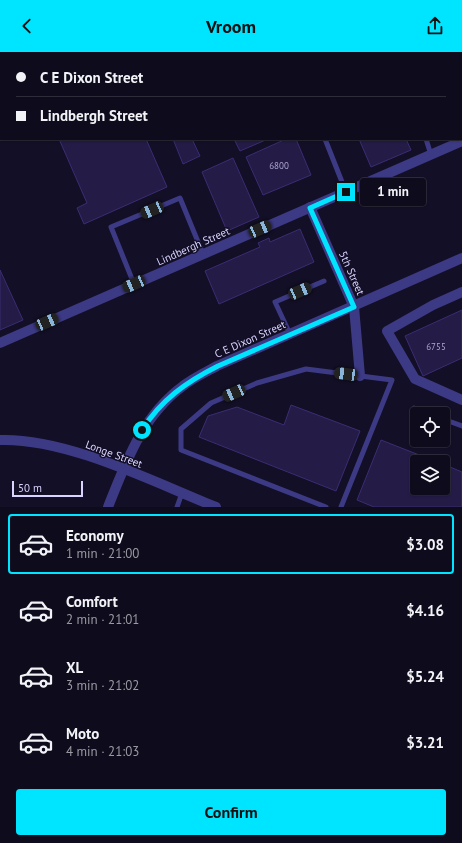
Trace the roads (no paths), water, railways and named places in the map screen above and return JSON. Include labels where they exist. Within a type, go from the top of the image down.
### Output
[{"type":"street","name":"Lindbergh Street","points":[[0,343],[462,141]]},
{"type":"street","name":"5th Street","points":[[310,208],[354,307],[360,376]]},
{"type":"street","name":"C E Dixon Street","points":[[108,507],[134,442],[149,419],[166,399],[183,385],[218,366],[462,258]]},
{"type":"street","points":[[462,292],[433,305],[387,331],[415,379],[462,400]]},
{"type":"street","name":"Longe Street","points":[[0,440],[40,442],[122,469],[216,507]]},
{"type":"lane","points":[[325,140],[346,192]]},
{"type":"lane","points":[[426,140],[431,155]]},
{"type":"lane","points":[[134,284],[112,227],[180,198],[203,254]]},
{"type":"lane","points":[[290,334],[276,302],[324,281]]},
{"type":"lane","points":[[326,507],[181,450],[181,429],[211,403],[257,383],[306,369],[392,380],[342,507]]},
{"type":"lane","points":[[450,422],[462,426]]},
{"type":"lane","points":[[177,507],[182,493]]}]
